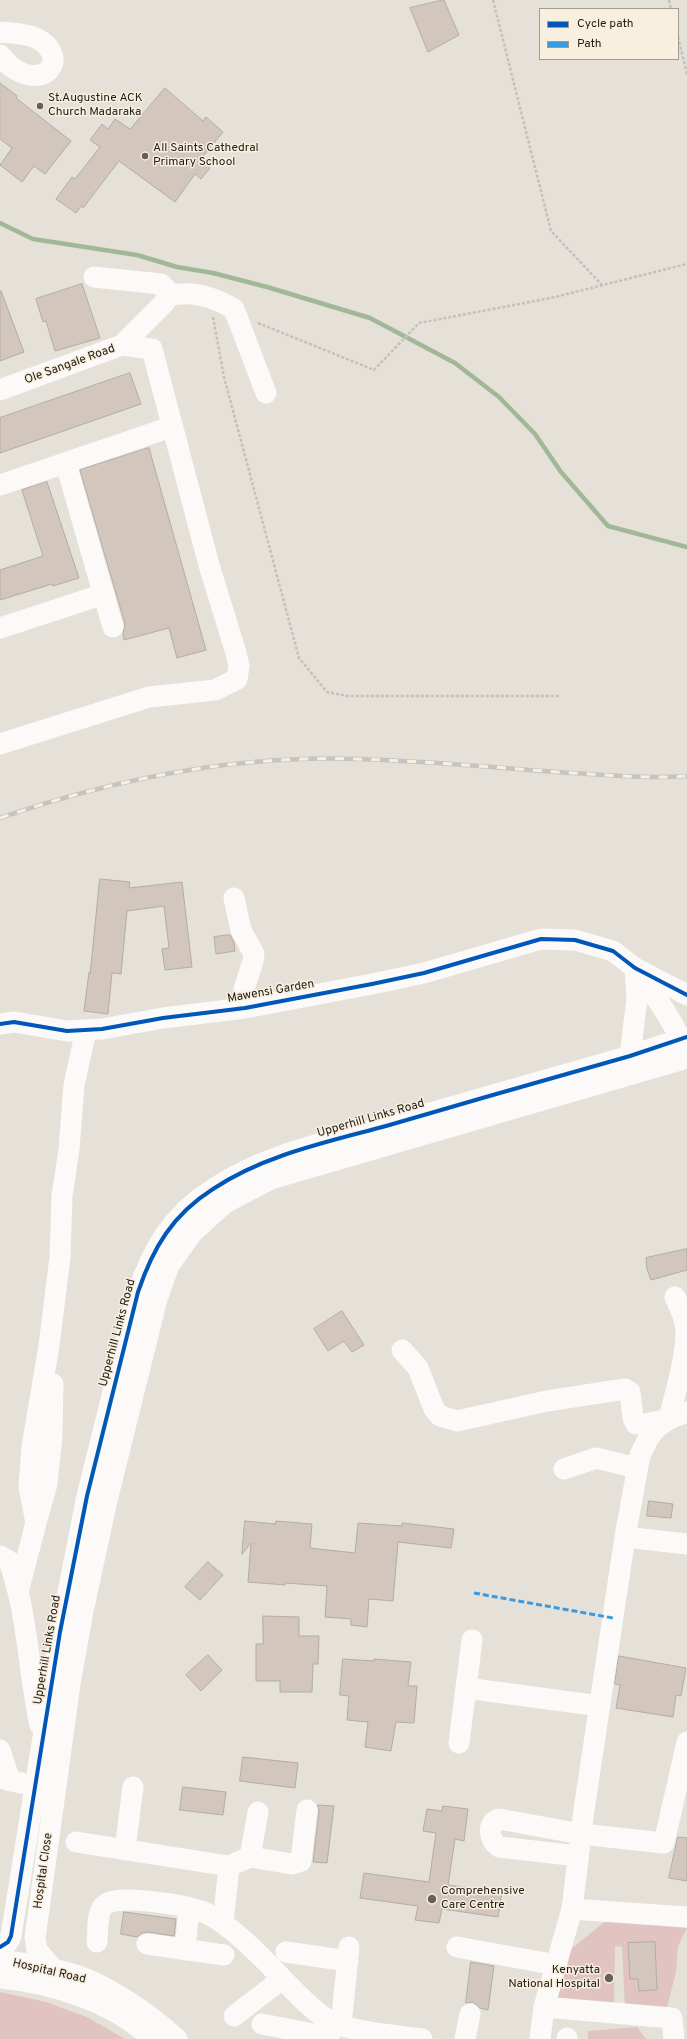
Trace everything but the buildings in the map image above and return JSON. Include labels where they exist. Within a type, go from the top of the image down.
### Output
[{"type":"street","points":[[0,32],[22,34],[41,41],[47,45],[53,55],[53,64],[48,73],[40,76],[26,74],[12,68],[0,55]]},
{"type":"street","points":[[94,277],[161,284],[167,290],[167,296],[181,292],[221,302],[234,309],[266,393]]},
{"type":"street","name":"Ole Sangale Road","points":[[0,390],[122,345],[165,302],[167,296]]},
{"type":"street","points":[[0,744],[149,697],[215,690],[224,687],[236,679],[238,666],[236,653],[209,565],[171,427],[152,349],[122,345]]},
{"type":"street","points":[[0,485],[66,464],[171,427]]},
{"type":"street","points":[[66,464],[113,627]]},
{"type":"street","points":[[0,628],[104,594]]},
{"type":"street","points":[[234,898],[242,930],[254,954],[244,989],[245,1008]]},
{"type":"street","name":"Mawensi Garden","points":[[0,1024],[14,1022],[67,1031],[86,1030],[245,1008],[409,976],[541,939],[575,940],[605,949],[613,952],[636,968]]},
{"type":"street","points":[[636,968],[687,995]]},
{"type":"street","points":[[636,968],[662,1005],[685,1043]]},
{"type":"street","points":[[632,1065],[638,998],[636,968]]},
{"type":"street","points":[[19,1588],[36,1523],[29,1487],[32,1447],[60,1257],[62,1196],[69,1150],[74,1085],[86,1030]]},
{"type":"street","name":"Upperhill Links Road","points":[[57,1788],[70,1684],[83,1611],[108,1496],[148,1329],[169,1265],[192,1233],[225,1203],[271,1179],[632,1065],[685,1043]]},
{"type":"street","name":"Upperhill Links Road","points":[[34,1784],[87,1496],[138,1292],[147,1266],[164,1234],[185,1212],[213,1189],[272,1158],[632,1065],[687,1058]]},
{"type":"street","points":[[675,1297],[683,1314],[686,1330],[678,1416]]},
{"type":"street","points":[[402,1350],[418,1368],[434,1409],[440,1416],[447,1419],[457,1421],[547,1401],[625,1389],[630,1392],[632,1418],[636,1424],[644,1424],[678,1416]]},
{"type":"street","points":[[540,2039],[544,2007],[572,1909],[581,1834],[625,1537],[637,1468],[640,1456],[648,1439],[656,1428],[678,1416]]},
{"type":"street","points":[[564,1469],[596,1458],[637,1468]]},
{"type":"street","points":[[625,1537],[687,1544]]},
{"type":"street","points":[[0,1556],[10,1561],[19,1588],[32,1691],[43,1734]]},
{"type":"street","points":[[459,1742],[472,1640]]},
{"type":"street","points":[[466,1688],[600,1706]]},
{"type":"street","points":[[578,1856],[499,1847],[493,1842],[490,1829],[493,1822],[499,1819],[581,1834],[664,1843],[687,1742]]},
{"type":"street","points":[[0,1750],[5,1779],[57,1788]]},
{"type":"street","name":"Hospital Close","points":[[0,1947],[8,1942],[10,1936],[7,1912],[34,1784]]},
{"type":"street","points":[[125,1850],[133,1787]]},
{"type":"street","name":"Hospital Close","points":[[55,1971],[37,1950],[35,1938],[57,1788]]},
{"type":"street","points":[[76,1842],[229,1866],[250,1857],[292,1864],[301,1861],[307,1810]]},
{"type":"street","points":[[250,1857],[258,1812]]},
{"type":"street","points":[[222,1923],[229,1866]]},
{"type":"street","points":[[97,1942],[99,1914],[102,1906],[108,1902],[119,1900],[148,1901],[189,1908],[208,1914],[222,1923],[282,1979],[333,2031]]},
{"type":"street","points":[[185,1950],[189,1908]]},
{"type":"street","points":[[572,1909],[687,1917]]},
{"type":"street","points":[[147,1944],[224,1955]]},
{"type":"street","points":[[457,1947],[557,1965]]},
{"type":"street","points":[[286,1952],[349,1954],[333,2031]]},
{"type":"street","name":"Hospital Road","points":[[0,1960],[84,1978],[128,2000],[177,2039]]},
{"type":"street","name":"Hospital Road","points":[[0,1978],[44,1985],[83,1997],[111,2010],[152,2039]]},
{"type":"street","points":[[234,2016],[282,1979]]},
{"type":"street","points":[[544,2007],[672,2018],[674,2039]]},
{"type":"street","points":[[465,2039],[470,2014]]},
{"type":"street","points":[[262,2024],[422,2039]]},
{"type":"path","points":[[493,0],[551,231],[602,285]]},
{"type":"path","points":[[679,41],[687,74]]},
{"type":"path","points":[[236,314],[374,370],[420,323],[551,298],[687,264]]},
{"type":"path","points":[[212,311],[224,377],[299,658],[327,692],[348,696],[559,696]]},
{"type":"shaded area","points":[[607,1920],[687,1928],[678,1946],[676,1972],[667,2007],[625,2006],[622,1947],[615,1946],[614,2008],[557,2001],[570,1950]]},
{"type":"shaded area","points":[[0,1992],[46,2002],[87,2017],[125,2039],[0,2039]]},
{"type":"shaded area","points":[[637,2027],[646,2039],[588,2039],[588,2031]]},
{"type":"waterway","points":[[0,223],[33,239],[137,255],[177,267],[213,273],[267,287],[370,318],[455,363],[499,397],[535,434],[561,472],[608,526],[687,547]]},
{"type":"railway","points":[[0,818],[43,804],[131,781],[176,772],[266,761],[356,759],[630,776],[687,776]]},
{"type":"marked path","points":[[474,1593],[613,1618]]},
{"type":"cycle path","points":[[0,1024],[14,1022],[67,1031],[102,1029],[163,1018],[245,1008],[424,973],[541,939],[575,940],[613,951],[635,968],[687,995]]},
{"type":"cycle path","points":[[0,1947],[8,1942],[11,1936],[60,1632],[87,1496],[138,1292],[150,1261],[175,1221],[199,1199],[213,1189],[233,1177],[275,1158],[319,1144],[630,1056],[687,1037]]},
{"type":"place","name":"St.Augustine ACK Church Madaraka","points":[[40,106]]},
{"type":"place","name":"All Saints Cathedral Primary School","points":[[145,156]]},
{"type":"place","name":"Comprehensive Care Centre","points":[[432,1899]]},
{"type":"place","name":"Kenyatta National Hospital","points":[[609,1978]]}]
